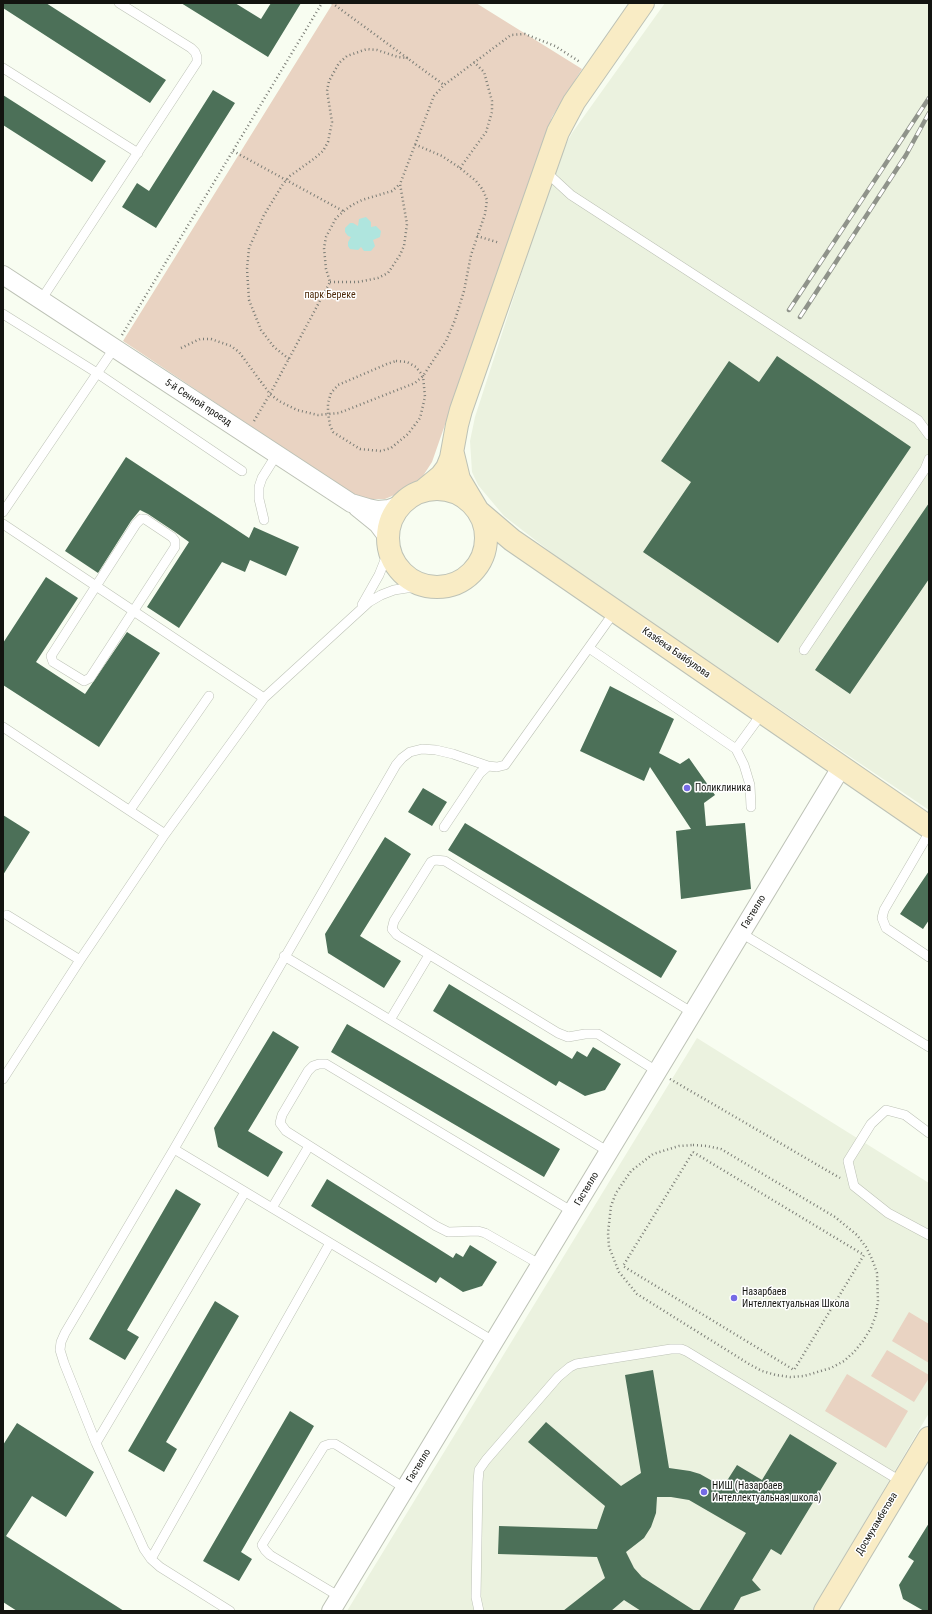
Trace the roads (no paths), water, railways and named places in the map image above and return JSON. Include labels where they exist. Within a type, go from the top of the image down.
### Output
[{"type":"street","points":[[388,543],[391,520],[400,505],[411,496],[424,490],[436,481],[444,472],[452,454],[461,410],[558,132],[574,102],[643,3]]},
{"type":"street","name":"5-й Сенной проезд","points":[[3,275],[352,503],[378,510],[389,509],[400,505]]},
{"type":"street","name":"Казбека Байбулова","points":[[452,454],[459,479],[478,511],[507,536],[929,827]]},
{"type":"street","points":[[424,490],[439,489],[454,492],[468,500],[478,511],[484,525],[486,540],[483,555],[475,568]]},
{"type":"street","points":[[352,503],[374,520],[388,543],[395,565],[406,576],[420,584],[443,587],[457,583],[486,559],[499,551],[509,548],[525,549]]},
{"type":"street","name":"Гастелло","points":[[336,1604],[842,766]]},
{"type":"street","name":"Досмухамбетова","points":[[825,1611],[929,1438]]},
{"type":"lane","points":[[41,300],[195,66],[198,57],[191,48],[119,3]]},
{"type":"lane","points":[[3,68],[138,154]]},
{"type":"lane","points":[[545,171],[571,196],[918,420],[929,435]]},
{"type":"lane","points":[[3,314],[97,373],[242,471]]},
{"type":"lane","points":[[3,512],[115,347]]},
{"type":"lane","points":[[264,520],[259,499],[259,487],[262,478],[276,454]]},
{"type":"lane","points":[[804,650],[925,469],[929,459]]},
{"type":"lane","points":[[141,519],[145,519],[172,537],[175,541],[175,547],[134,610],[88,680],[82,680],[53,662],[50,658],[136,524],[141,519]]},
{"type":"lane","points":[[3,524],[264,698]]},
{"type":"lane","points":[[358,611],[378,575],[388,543]]},
{"type":"lane","points":[[3,1079],[80,960],[165,834],[264,698],[358,611],[375,598],[394,590],[435,587]]},
{"type":"lane","points":[[230,1611],[160,1568],[144,1549],[96,1443],[61,1356],[61,1342],[396,765],[410,752],[422,749],[436,750],[453,754],[488,766],[497,767],[505,765],[615,610]]},
{"type":"lane","points":[[589,648],[736,749],[744,765],[750,785],[751,807]]},
{"type":"lane","points":[[130,810],[209,696]]},
{"type":"lane","points":[[736,749],[763,712]]},
{"type":"lane","points":[[3,727],[165,834]]},
{"type":"lane","points":[[444,827],[480,773],[488,766]]},
{"type":"lane","points":[[929,834],[884,910],[882,918],[886,928],[929,957]]},
{"type":"lane","points":[[658,1072],[598,1034],[585,1034],[568,1037],[562,1035],[397,935],[392,929],[392,926],[429,866],[435,860],[440,859],[693,1013]]},
{"type":"lane","points":[[7,915],[80,960]]},
{"type":"lane","points":[[741,933],[929,1047]]},
{"type":"lane","points":[[390,1020],[429,955]]},
{"type":"lane","points":[[284,956],[609,1152]]},
{"type":"lane","points":[[541,1266],[485,1233],[478,1231],[448,1232],[442,1230],[286,1131],[280,1123],[280,1119],[308,1071],[313,1066],[326,1064],[573,1212]]},
{"type":"lane","points":[[929,1133],[905,1115],[886,1110],[871,1124],[848,1161],[854,1186],[888,1213],[929,1235]]},
{"type":"lane","points":[[272,1208],[310,1146]]},
{"type":"lane","points":[[174,1149],[495,1342]]},
{"type":"lane","points":[[96,1443],[245,1192]]},
{"type":"lane","points":[[151,1559],[330,1243]]},
{"type":"lane","points":[[479,1611],[476,1596],[478,1482],[480,1470],[486,1460],[558,1377],[576,1364],[671,1349],[681,1349],[902,1482]]},
{"type":"lane","points":[[336,1604],[270,1555],[262,1545],[265,1540],[324,1446],[335,1444],[406,1489]]},
{"type":"water","points":[[366,217],[371,222],[371,227],[376,226],[381,231],[380,237],[373,240],[375,246],[371,251],[364,251],[361,247],[358,250],[350,249],[348,242],[351,237],[345,232],[345,228],[350,223],[358,226],[359,219]]},
{"type":"railway","points":[[789,310],[929,98]]},
{"type":"railway","points":[[800,317],[906,155],[929,113]]},
{"type":"place","name":"Поликлиника","points":[[687,788]]},
{"type":"place","name":"Назарбаев Интеллектуальная Школа","points":[[734,1298]]},
{"type":"place","name":"НИШ (Назарбаев Интеллектуальная школа)","points":[[704,1492]]},
{"type":"park label","name":"парк Береке","points":[[330,295]]}]
